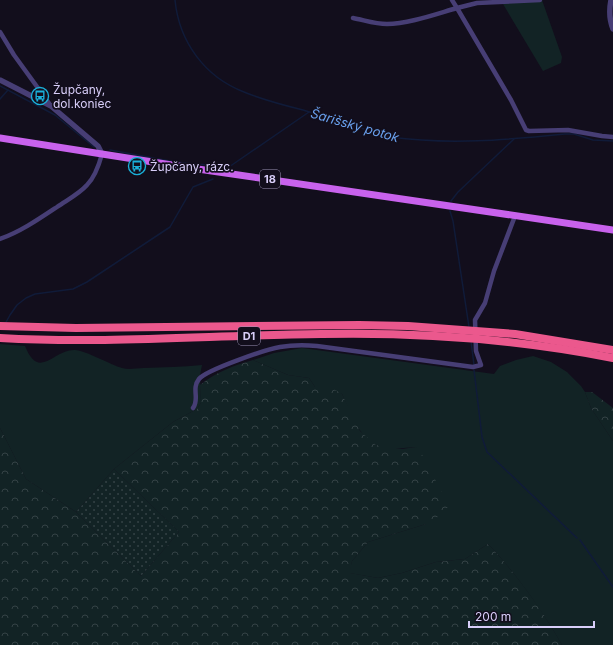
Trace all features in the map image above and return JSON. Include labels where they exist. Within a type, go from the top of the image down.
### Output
[{"type":"highway","name":"D1","points":[[0,326],[47,328],[359,324],[489,336],[613,358]]},
{"type":"highway","name":"D1","points":[[0,338],[47,340],[122,340],[451,332]]},
{"type":"highway","name":"D1","points":[[489,336],[546,338],[613,350]]},
{"type":"main road","name":"18","points":[[0,138],[613,230]]},
{"type":"street","points":[[452,0],[511,100],[528,132],[568,130],[613,137]]},
{"type":"street","points":[[353,18],[387,24],[426,17],[479,1],[540,0]]},
{"type":"street","points":[[611,0],[609,11],[613,29]]},
{"type":"street","points":[[0,32],[14,55],[51,106]]},
{"type":"street","points":[[0,80],[51,106],[98,146],[102,154],[88,185],[79,193],[33,222],[0,239]]},
{"type":"street","points":[[193,408],[196,403],[196,385],[204,374],[252,355],[280,347],[302,345],[317,346],[478,367],[481,365],[476,351],[475,320],[485,303],[494,272],[515,216]]},
{"type":"green space","points":[[542,0],[562,57],[561,63],[543,71],[503,4],[506,2]]},
{"type":"green space","points":[[0,344],[25,346],[30,356],[41,363],[66,351],[78,350],[125,369],[202,365],[200,375],[201,403],[197,409],[173,422],[114,469],[76,512],[26,479],[0,428]]},
{"type":"green space","points":[[302,348],[494,374],[500,366],[533,356],[551,362],[567,372],[585,392],[591,408],[613,441],[613,645],[562,645],[528,593],[488,544],[465,559],[436,562],[402,573],[378,578],[349,573],[352,561],[368,542],[426,524],[416,447],[390,448],[376,445],[364,436],[359,429],[342,394],[315,387],[309,378],[288,375],[253,360],[274,353]]},
{"type":"green space","points":[[253,360],[288,375],[309,378],[315,387],[327,385],[342,394],[360,431],[376,445],[402,449],[416,447],[423,456],[449,506],[441,515],[426,524],[368,542],[352,561],[350,573],[378,578],[402,573],[436,562],[465,559],[488,544],[528,592],[562,645],[0,645],[0,428],[26,479],[76,512],[141,576],[179,532],[114,469],[173,422],[197,409],[201,403],[200,385],[212,376]]},
{"type":"green space","points":[[585,392],[592,392],[613,408],[613,441],[591,408]]},
{"type":"green space","points":[[114,469],[179,532],[141,576],[76,512]]},
{"type":"waterway","name":"Šarišský potok","points":[[175,0],[182,30],[188,44],[206,67],[217,77],[230,85],[266,100],[390,137],[434,141],[478,141],[574,134],[593,140],[613,141]]},
{"type":"waterway","points":[[0,86],[55,115],[94,147]]},
{"type":"waterway","points":[[0,99],[8,90]]},
{"type":"waterway","points":[[110,150],[175,162],[229,167],[309,112]]},
{"type":"waterway","points":[[451,201],[458,192],[514,139]]},
{"type":"waterway","points":[[5,324],[17,305],[26,298],[35,294],[73,289],[87,282],[170,227],[193,187],[213,179]]},
{"type":"waterway","points":[[450,211],[453,221],[469,327]]},
{"type":"waterway","points":[[471,341],[474,365]]},
{"type":"waterway","points":[[474,370],[482,437],[487,452],[577,538]]},
{"type":"waterway","points":[[580,540],[613,587]]},
{"type":"place","name":"Župčany, dol.koniec","points":[[40,96]]},
{"type":"place","name":"Župčany, rázc.","points":[[137,166]]}]
